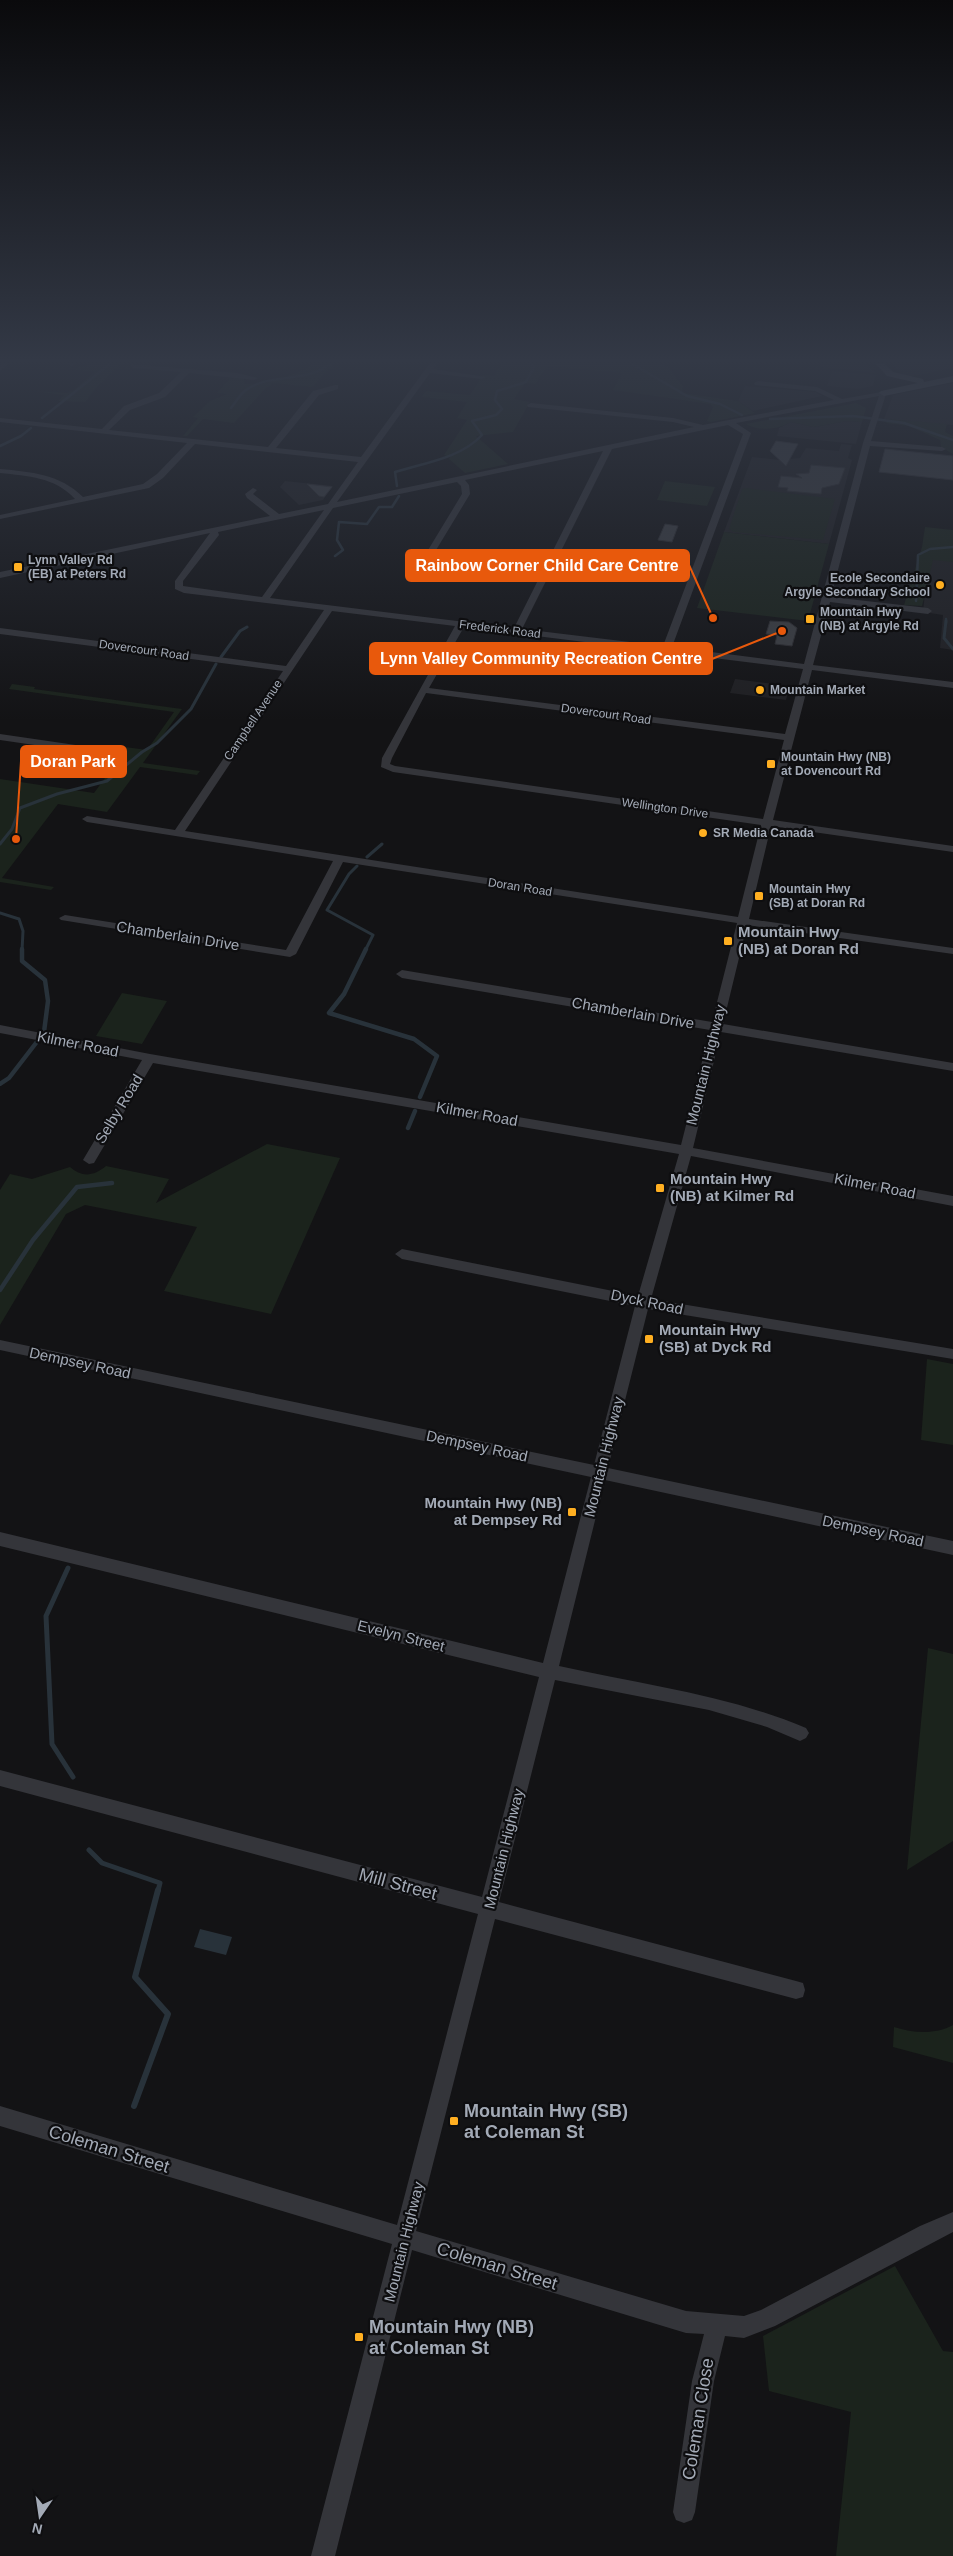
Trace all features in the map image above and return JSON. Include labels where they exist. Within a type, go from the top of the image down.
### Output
[{"type":"street","points":[[61,482],[70,488],[82,501]]},
{"type":"street","points":[[0,517],[140,488],[154,482]]},
{"type":"street","points":[[264,600],[348,482]]},
{"type":"street","points":[[0,575],[443,482]]},
{"type":"street","points":[[423,565],[466,494],[465,485],[462,482]]},
{"type":"street","points":[[517,631],[591,482]]},
{"type":"street","points":[[666,650],[728,482]]},
{"type":"street","name":"Mountain Highway","points":[[323,2556],[406,2238],[643,1303],[686,1150],[767,823],[857,482]]},
{"type":"street","points":[[253,490],[249,494],[255,503],[267,507],[277,517]]},
{"type":"street","name":"Frederick Road","points":[[213,531],[215,535],[179,581],[178,587],[184,590],[953,684]]},
{"type":"street","points":[[826,599],[928,611]]},
{"type":"street","name":"Campbell Avenue","points":[[178,833],[330,608]]},
{"type":"street","points":[[423,690],[461,624]]},
{"type":"street","name":"Dovercourt Road","points":[[0,632],[287,670]]},
{"type":"street","name":"Dovercourt Road","points":[[423,690],[790,738]]},
{"type":"street","name":"Wellington Drive","points":[[423,690],[385,765],[402,771],[953,849]]},
{"type":"street","points":[[0,737],[103,752]]},
{"type":"street","name":"Doran Road","points":[[87,819],[742,921],[838,933],[953,951]]},
{"type":"street","name":"Chamberlain Drive","points":[[65,918],[290,954],[340,858]]},
{"type":"street","name":"Chamberlain Drive","points":[[402,974],[953,1067]]},
{"type":"street","name":"Kilmer Road","points":[[0,1029],[150,1058],[686,1150],[953,1201]]},
{"type":"street","name":"Selby Road","points":[[89,1160],[150,1058]]},
{"type":"street","name":"Dyck Road","points":[[402,1254],[627,1298],[643,1303],[953,1354]]},
{"type":"street","name":"Dempsey Road","points":[[0,1345],[953,1548]]},
{"type":"street","name":"Evelyn Street","points":[[0,1539],[550,1672],[732,1709],[773,1720],[800,1733]]},
{"type":"street","name":"Mill Street","points":[[0,1778],[796,1990]]},
{"type":"street","name":"Coleman Street","points":[[1,2118],[686,2322],[717,2326],[744,2327],[767,2318],[927,2233],[953,2222]]},
{"type":"street","name":"Coleman Close","points":[[684,2512],[703,2380],[717,2326]]},
{"type":"shaded area","points":[[284,482],[333,486],[323,500],[299,505],[280,487]]},
{"type":"shaded area","points":[[664,482],[715,487],[707,506],[657,500]]},
{"type":"shaded area","points":[[743,482],[846,482],[829,544],[724,532]]},
{"type":"shaded area","points":[[742,489],[835,499],[823,540],[734,532],[729,529]]},
{"type":"shaded area","points":[[925,527],[953,530],[953,562],[933,560],[922,606],[904,605],[922,547]]},
{"type":"shaded area","points":[[724,532],[829,544],[808,621],[697,608]]},
{"type":"shaded area","name":"Ecole Secondaire Argyle Secondary School","points":[[929,556],[953,559],[953,650],[940,648],[943,615],[923,612]]},
{"type":"shaded area","points":[[735,679],[790,686],[786,700],[730,693]]},
{"type":"shaded area","points":[[12,684],[35,687],[34,689],[182,709],[143,763],[200,771],[197,775],[140,767],[107,812],[58,804],[2,878],[54,887],[51,890],[0,882],[0,779],[94,793],[116,763],[118,746],[147,750],[174,712],[9,689]]},
{"type":"shaded area","points":[[122,993],[167,1001],[142,1044],[96,1036]]},
{"type":"shaded area","points":[[267,1144],[340,1158],[271,1314],[164,1291],[197,1227],[85,1205],[66,1214],[0,1325],[0,1190],[10,1174],[32,1179],[70,1167],[79,1173],[92,1174],[106,1166],[169,1179],[156,1203]]},
{"type":"shaded area","points":[[927,1359],[953,1364],[953,1445],[921,1440]]},
{"type":"shaded area","points":[[928,1648],[953,1654],[953,1841],[907,1870]]},
{"type":"shaded area","points":[[200,1929],[232,1937],[226,1955],[194,1947]]},
{"type":"shaded area","points":[[953,2025],[953,2063],[893,2047],[894,2027],[909,2031],[931,2032]]},
{"type":"shaded area","points":[[895,2266],[943,2351],[953,2352],[953,2556],[836,2556],[851,2412],[769,2391],[763,2336]]},
{"type":"building","points":[[779,482],[840,482],[822,488],[821,494],[787,491],[788,488],[778,487]]},
{"type":"building","points":[[307,484],[332,487],[324,497],[319,496]]},
{"type":"building","points":[[665,524],[678,526],[672,542],[658,540]]},
{"type":"building","points":[[770,621],[789,622],[797,628],[792,646],[775,644],[777,635],[766,634]]},
{"type":"waterway","points":[[335,556],[343,550],[337,540],[339,522],[367,524],[379,507],[392,507],[399,496]]},
{"type":"waterway","points":[[916,601],[918,555],[930,549],[953,547]]},
{"type":"waterway","points":[[946,621],[944,638],[953,649]]},
{"type":"waterway","points":[[221,657],[240,631],[247,627]]},
{"type":"waterway","points":[[0,844],[12,829],[20,808],[57,794],[107,781],[142,752],[157,743],[191,709],[216,664]]},
{"type":"waterway","points":[[367,857],[382,844]]},
{"type":"waterway","points":[[357,866],[349,874],[327,910],[373,935],[366,949]]},
{"type":"waterway","points":[[0,913],[19,919],[23,931],[22,951]]},
{"type":"waterway","points":[[366,949],[344,994],[329,1013],[414,1039],[437,1056],[420,1097]]},
{"type":"waterway","points":[[22,951],[22,961],[45,980],[48,1001],[44,1032]]},
{"type":"waterway","points":[[0,1084],[9,1078],[36,1043]]},
{"type":"waterway","points":[[408,1128],[415,1111]]},
{"type":"waterway","points":[[0,1290],[33,1240],[77,1187],[112,1183]]},
{"type":"waterway","points":[[68,1568],[46,1616],[52,1744],[73,1777]]},
{"type":"waterway","points":[[89,1850],[102,1863],[160,1883],[158,1891]]},
{"type":"waterway","points":[[134,2106],[168,2014],[135,1977],[158,1890]]},
{"type":"place","name":"Lynn Valley Rd (EB) at Peters Rd","points":[[18,567]]},
{"type":"place","name":"Ecole Secondaire Argyle Secondary School","points":[[940,585]]},
{"type":"place","name":"Rainbow Corner Child Care Centre","points":[[713,618]]},
{"type":"place","name":"Mountain Hwy (NB) at Argyle Rd","points":[[810,619]]},
{"type":"place","name":"Lynn Valley Community Recreation Centre","points":[[782,631]]},
{"type":"place","name":"Mountain Market","points":[[760,690]]},
{"type":"place","name":"Mountain Hwy (NB) at Dovencourt Rd","points":[[771,764]]},
{"type":"place","name":"SR Media Canada","points":[[703,833]]},
{"type":"place","name":"Doran Park","points":[[16,839]]},
{"type":"place","name":"Mountain Hwy (SB) at Doran Rd","points":[[759,896]]},
{"type":"place","name":"Mountain Hwy (NB) at Doran Rd","points":[[728,941]]},
{"type":"place","name":"Mountain Hwy (NB) at Kilmer Rd","points":[[660,1188]]},
{"type":"place","name":"Mountain Hwy (SB) at Dyck Rd","points":[[649,1339]]},
{"type":"place","name":"Mountain Hwy (NB) at Dempsey Rd","points":[[572,1512]]},
{"type":"place","name":"Mountain Hwy (SB) at Coleman St","points":[[454,2121]]},
{"type":"place","name":"Mountain Hwy (NB) at Coleman St","points":[[359,2337]]}]
